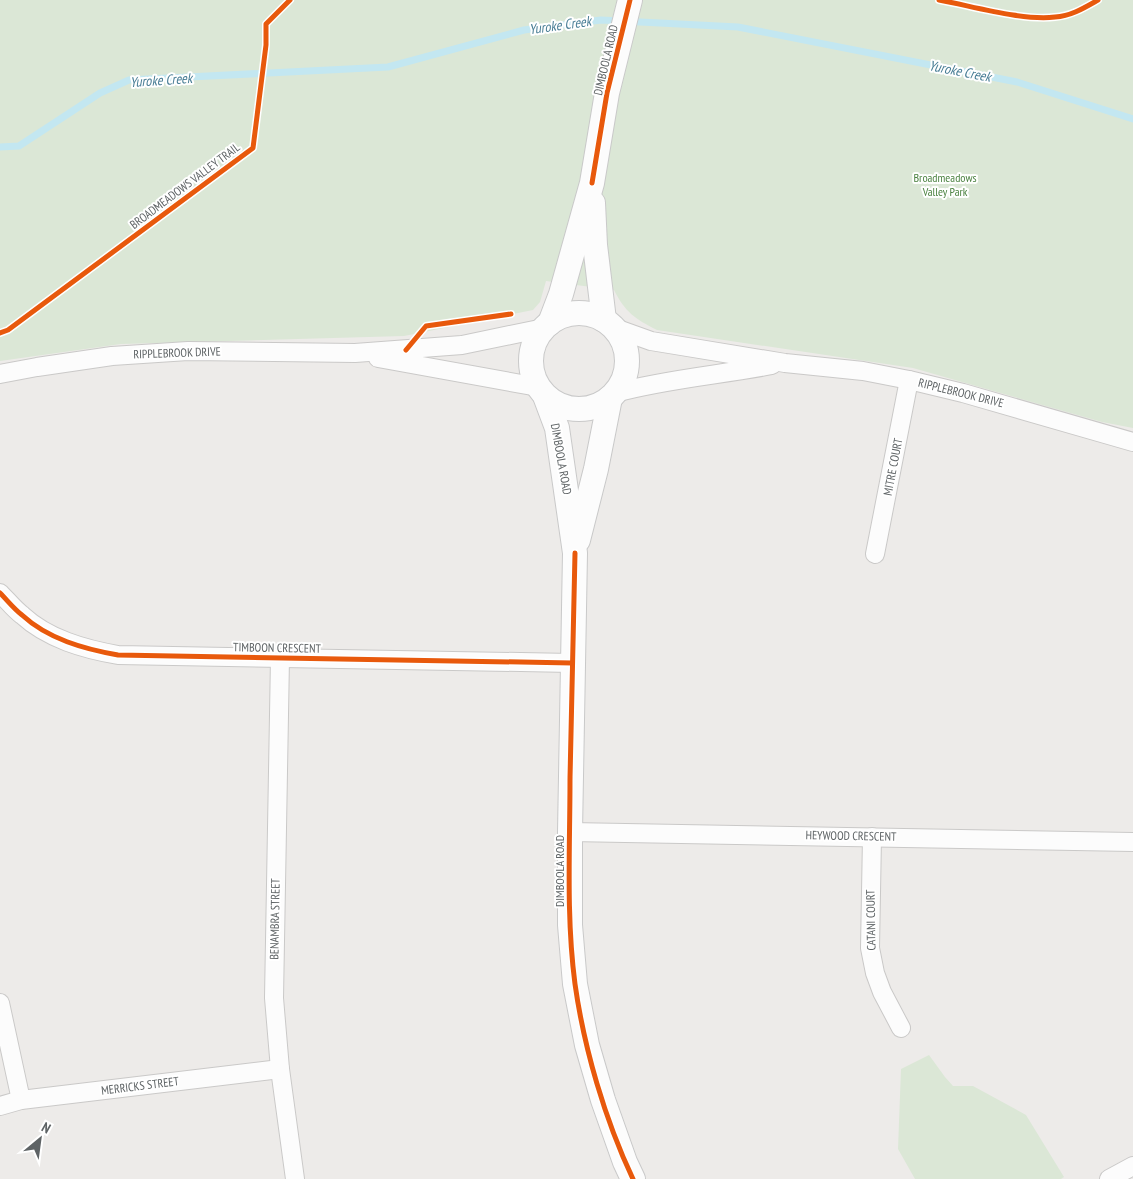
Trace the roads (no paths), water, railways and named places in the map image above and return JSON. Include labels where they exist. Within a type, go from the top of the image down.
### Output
[{"type":"street","name":"DIMBOOLA ROAD","points":[[547,325],[561,294],[592,183],[607,93],[630,0]]},
{"type":"street","name":"DIMBOOLA ROAD","points":[[592,183],[596,245],[608,324]]},
{"type":"street","points":[[576,313],[591,315],[608,324],[621,338],[626,352],[627,367],[623,381],[613,396],[595,407],[577,410],[560,406],[542,392],[531,372],[530,356],[535,341],[547,325],[562,316],[576,313]]},
{"type":"street","name":"RIPPLEBROOK DRIVE","points":[[608,324],[651,341],[785,363],[864,371],[963,392],[1133,442]]},
{"type":"street","name":"RIPPLEBROOK DRIVE","points":[[0,374],[37,366],[112,356],[188,351],[355,353],[462,346],[547,325]]},
{"type":"street","name":"RIPPLEBROOK DRIVE","points":[[355,353],[542,392]]},
{"type":"street","name":"RIPPLEBROOK DRIVE","points":[[613,396],[643,386],[722,375],[785,363]]},
{"type":"street","name":"MITRE COURT","points":[[875,554],[909,380]]},
{"type":"street","name":"DIMBOOLA ROAD","points":[[542,392],[558,428],[575,553],[570,832],[570,925],[575,984],[587,1046],[603,1100],[633,1179]]},
{"type":"street","name":"DIMBOOLA ROAD","points":[[575,553],[613,396]]},
{"type":"street","name":"TIMBOON CRESCENT","points":[[0,593],[22,616],[64,642],[88,650],[118,655],[572,663]]},
{"type":"street","name":"BENAMBRA STREET","points":[[280,658],[274,998],[280,1069],[295,1179]]},
{"type":"street","name":"HEYWOOD CRESCENT","points":[[570,832],[1133,842]]},
{"type":"street","name":"CATANI COURT","points":[[872,837],[870,948],[875,973],[882,992],[901,1028]]},
{"type":"street","points":[[0,1003],[21,1100]]},
{"type":"street","name":"MERRICKS STREET","points":[[0,1106],[21,1100],[280,1069]]},
{"type":"street","points":[[1109,1179],[1133,1166]]},
{"type":"waterway","name":"Yuroke Creek","points":[[0,147],[19,146],[100,93],[129,80],[388,67],[524,30],[601,20],[738,27],[1017,82],[1133,119]]},
{"type":"park label","name":"Broadmeadows Valley Park","points":[[945,185]]}]
